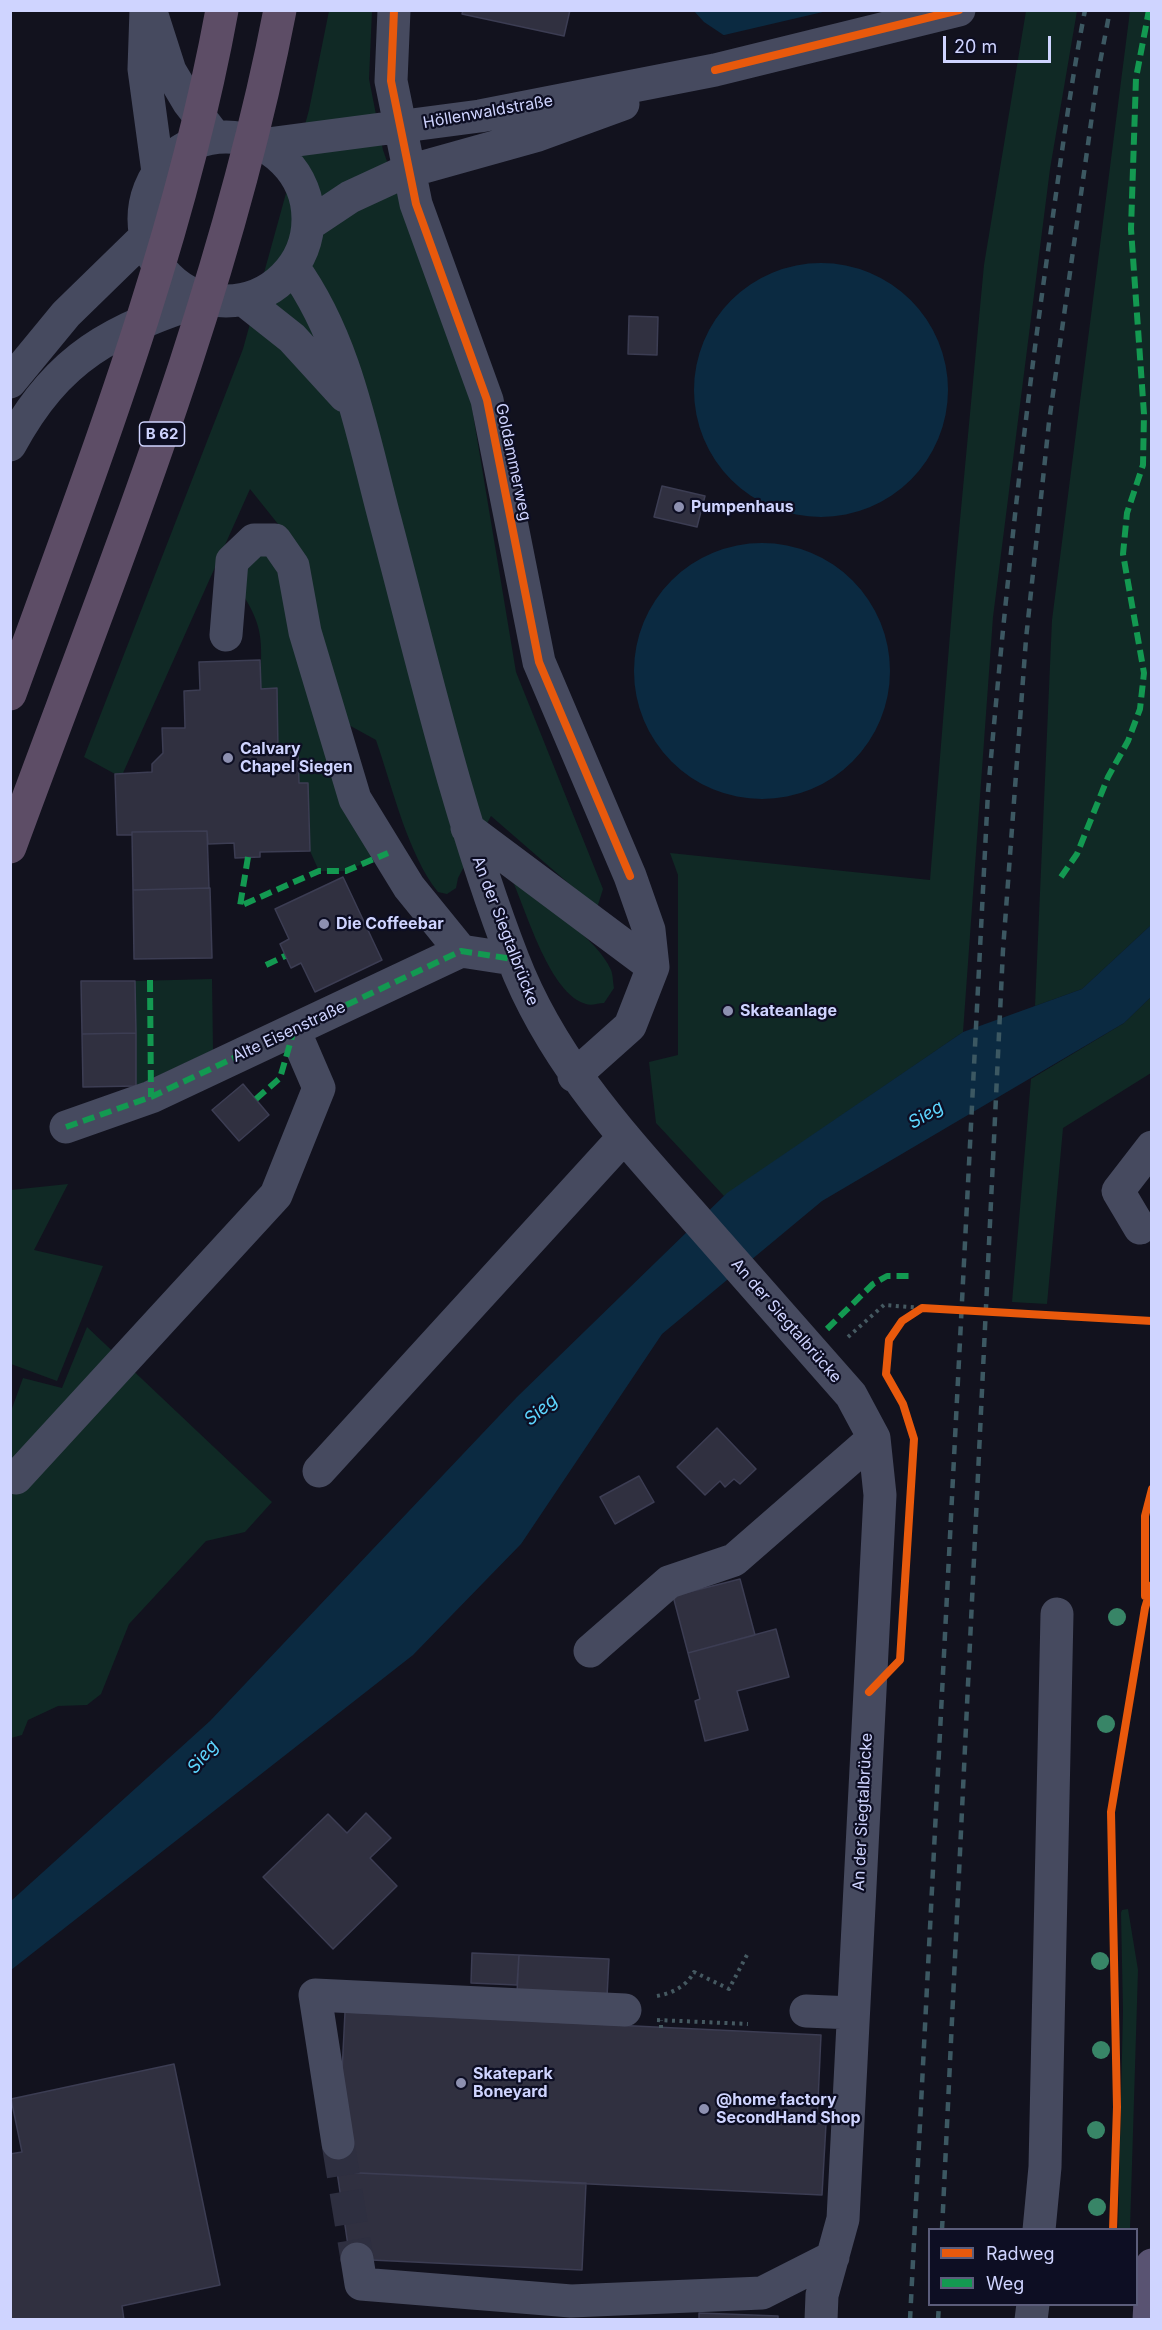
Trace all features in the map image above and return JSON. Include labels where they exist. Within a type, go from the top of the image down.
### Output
[{"type":"highway","points":[[10,694],[114,405],[166,238],[216,45],[222,10]]},
{"type":"highway","name":"B 62","points":[[10,846],[167,421],[210,288],[228,232],[280,10]]},
{"type":"main road","points":[[1149,2319],[1152,2265]]},
{"type":"street","name":"Höllenwaldstraße","points":[[148,10],[170,71],[189,103],[216,138]]},
{"type":"street","name":"Höllenwaldstraße","points":[[148,10],[144,69],[158,172]]},
{"type":"street","name":"Goldammerweg","points":[[394,10],[391,81],[416,204],[487,400],[539,662],[630,876],[649,930],[653,967],[630,1026],[574,1076]]},
{"type":"street","name":"Höllenwaldstraße","points":[[277,149],[296,177],[306,200],[308,225],[305,240],[293,267],[271,288],[244,300],[205,299],[185,291],[168,278],[150,252],[145,237],[146,201],[158,172],[183,149],[216,138],[231,137],[277,149],[335,135],[480,116],[714,70],[959,10]]},
{"type":"street","name":"Höllenwaldstraße","points":[[308,225],[350,197],[402,173],[538,135],[714,70]]},
{"type":"street","points":[[10,382],[66,314],[145,237]]},
{"type":"street","name":"An der Siegtalbrücke","points":[[293,267],[324,315],[354,406],[467,828],[513,959],[550,1039],[574,1076],[624,1137],[824,1339],[874,1438],[880,1495],[843,2219],[822,2295],[821,2319]]},
{"type":"street","name":"Höllenwaldstraße","points":[[10,445],[40,398],[65,369],[93,347],[130,325],[205,299]]},
{"type":"street","name":"An der Siegtalbrücke","points":[[244,300],[292,338],[354,406]]},
{"type":"street","points":[[226,635],[232,561],[254,540],[275,540],[293,566],[305,632],[355,799],[409,887],[461,951],[513,959]]},
{"type":"street","points":[[467,828],[653,967]]},
{"type":"street","name":"Alte Eisenstraße","points":[[66,1127],[151,1097],[461,951]]},
{"type":"street","points":[[16,1478],[276,1195],[319,1088],[294,1030]]},
{"type":"street","points":[[319,1471],[624,1137]]},
{"type":"street","points":[[1140,1228],[1118,1191],[1152,1147]]},
{"type":"street","points":[[590,1651],[669,1582],[734,1560],[874,1438]]},
{"type":"street","points":[[1039,2228],[1045,2167],[1057,1614]]},
{"type":"street","points":[[338,2143],[315,1995],[626,2010]]},
{"type":"street","points":[[806,2011],[853,2013]]},
{"type":"street","points":[[357,2259],[361,2284],[571,2301],[762,2293],[833,2257]]},
{"type":"path","points":[[824,1339],[884,1305],[922,1308]]},
{"type":"path","points":[[690,1979],[694,1972],[729,1989],[748,1953]]},
{"type":"path","points":[[626,2010],[625,2018],[747,2024]]},
{"type":"path","points":[[661,2020],[661,2028]]},
{"type":"green space","points":[[329,11],[372,11],[369,79],[383,150],[471,402],[516,672],[603,889],[597,908],[491,816],[458,878],[456,888],[447,894],[438,892],[427,877],[409,840],[376,740],[347,724],[286,534],[250,489],[123,773],[115,774],[84,757],[243,349],[309,110]]},
{"type":"green space","points":[[1026,11],[1077,11],[1050,169],[993,617],[963,1032],[724,1196],[656,1123],[649,1062],[678,1055],[678,875],[670,853],[930,880],[955,573],[984,265]]},
{"type":"green space","points":[[1130,11],[1151,11],[1151,925],[1082,989],[1035,1006],[1052,620]]},
{"type":"green space","points":[[254,540],[275,540],[388,853],[346,871],[319,871],[310,851],[308,783],[299,783],[298,752],[278,752],[277,689],[261,689],[261,649],[258,628],[255,617],[241,592]]},
{"type":"green space","points":[[513,882],[568,922],[594,945],[604,958],[611,970],[614,988],[604,1003],[586,1004],[573,997],[561,985],[541,951]]},
{"type":"green space","points":[[212,979],[213,1050],[136,1086],[135,981]]},
{"type":"green space","points":[[1151,997],[1151,1073],[1063,1128],[1047,1304],[1012,1302],[1031,1079],[1124,1023]]},
{"type":"green space","points":[[68,1184],[34,1250],[103,1266],[57,1381],[11,1364],[11,1190]]},
{"type":"green space","points":[[87,1327],[272,1502],[245,1532],[206,1541],[129,1624],[101,1694],[87,1705],[58,1706],[28,1720],[22,1735],[11,1738],[10,1414],[23,1378],[62,1388]]},
{"type":"green space","points":[[1128,1909],[1138,1970],[1130,2228],[1118,2228],[1123,2011],[1122,1910]]},
{"type":"water","points":[[694,11],[889,11],[728,38],[704,22]]},
{"type":"water","points":[[821,263],[846,266],[870,273],[881,278],[911,300],[933,330],[938,341],[945,365],[948,390],[945,415],[938,439],[933,450],[911,480],[881,502],[870,507],[846,514],[821,517],[796,514],[772,507],[761,502],[731,480],[709,450],[704,439],[697,415],[694,390],[697,365],[704,341],[709,330],[731,300],[761,278],[772,273],[796,266]]},
{"type":"water","points":[[762,543],[787,546],[811,553],[843,572],[861,590],[880,622],[887,646],[890,671],[887,696],[880,720],[861,752],[843,770],[811,789],[787,796],[762,799],[737,796],[713,789],[681,770],[663,752],[644,720],[637,696],[634,671],[637,646],[644,622],[663,590],[681,572],[713,553],[737,546]]},
{"type":"water","name":"Sieg","points":[[1151,925],[1151,997],[1124,1023],[822,1201],[662,1334],[521,1544],[413,1655],[11,1970],[11,1901],[210,1721],[517,1397],[727,1193],[963,1032],[1082,989]]},
{"type":"pier","points":[[892,10],[753,52],[720,36],[827,11]]},
{"type":"building","points":[[463,10],[570,10],[564,36],[462,14]]},
{"type":"building","points":[[629,316],[658,317],[657,355],[628,354]]},
{"type":"building","name":"Pumpenhaus","points":[[662,486],[705,496],[697,527],[654,517]]},
{"type":"building","name":"Calvary Chapel Siegen","points":[[260,660],[261,689],[277,688],[278,752],[298,752],[299,783],[308,783],[310,851],[260,852],[260,857],[235,858],[234,843],[208,844],[207,831],[132,832],[132,835],[117,835],[115,774],[152,772],[152,764],[163,753],[162,728],[185,728],[184,691],[200,690],[199,662]]},
{"type":"building","points":[[207,831],[209,888],[133,890],[132,832]]},
{"type":"building","name":"Die Coffeebar","points":[[343,877],[382,960],[315,992],[301,963],[291,968],[280,944],[289,939],[275,909]]},
{"type":"building","points":[[210,888],[212,958],[134,959],[133,890]]},
{"type":"building","points":[[81,981],[135,981],[136,1033],[82,1034]]},
{"type":"building","points":[[136,1033],[136,1086],[83,1087],[82,1034]]},
{"type":"building","points":[[243,1084],[269,1115],[239,1141],[212,1110]]},
{"type":"building","points":[[717,1428],[756,1469],[740,1484],[734,1479],[725,1487],[720,1481],[705,1495],[677,1467]]},
{"type":"building","points":[[639,1476],[654,1502],[615,1524],[600,1497]]},
{"type":"building","points":[[740,1579],[755,1635],[688,1653],[673,1596]]},
{"type":"building","points":[[776,1629],[789,1677],[737,1691],[748,1730],[705,1741],[695,1701],[700,1699],[688,1653]]},
{"type":"building","points":[[366,1813],[391,1838],[370,1858],[397,1886],[333,1949],[263,1877],[328,1814],[347,1833]]},
{"type":"building","points":[[472,1953],[519,1955],[517,1985],[471,1983]]},
{"type":"building","points":[[519,1955],[609,1959],[607,1997],[517,1993]]},
{"type":"building","points":[[345,2012],[821,2035],[817,2123],[826,2124],[822,2195],[337,2172]]},
{"type":"building","points":[[174,2064],[220,2285],[122,2306],[124,2320],[10,2320],[10,2154],[22,2152],[11,2099]]},
{"type":"building","points":[[337,2172],[586,2183],[582,2270],[350,2259]]},
{"type":"building","points":[[699,2313],[778,2316],[778,2320],[699,2320]]},
{"type":"tunnel","points":[[338,2143],[357,2259]]},
{"type":"railway","points":[[910,2320],[988,792],[1022,449],[1066,127],[1085,10]]},
{"type":"railway","points":[[942,2228],[1003,950],[1026,639],[1049,422],[1098,73],[1110,10]]},
{"type":"railway","points":[[938,2320],[939,2306]]},
{"type":"marked path","points":[[1061,877],[1077,854],[1108,777],[1128,741],[1140,709],[1144,673],[1123,554],[1127,513],[1143,465],[1144,414],[1131,229],[1136,78],[1149,10]]},
{"type":"marked path","points":[[248,857],[240,906],[319,871],[346,871],[388,853]]},
{"type":"marked path","points":[[66,1127],[151,1097],[461,951],[513,959]]},
{"type":"marked path","points":[[266,965],[285,956]]},
{"type":"marked path","points":[[150,980],[151,1097]]},
{"type":"marked path","points":[[256,1099],[280,1078],[294,1030]]},
{"type":"marked path","points":[[827,1329],[873,1284],[887,1276],[914,1276]]},
{"type":"cycle path","points":[[394,10],[391,81],[416,204],[487,400],[539,662],[630,876]]},
{"type":"cycle path","points":[[715,70],[959,10]]},
{"type":"cycle path","points":[[869,1692],[900,1660],[914,1439],[903,1404],[886,1374],[889,1340],[902,1321],[922,1308],[1152,1321]]},
{"type":"cycle path","points":[[1145,1596],[1145,1516],[1152,1489]]},
{"type":"cycle path","points":[[1113,2228],[1117,2107],[1111,1812],[1145,1608],[1152,1585]]},
{"type":"place","name":"Pumpenhaus","points":[[679,507]]},
{"type":"place","name":"Calvary Chapel Siegen","points":[[228,758]]},
{"type":"place","name":"Die Coffeebar","points":[[324,924]]},
{"type":"place","name":"Skateanlage","points":[[728,1011]]},
{"type":"place","name":"Skatepark Boneyard","points":[[461,2083]]},
{"type":"place","name":"@home factory SecondHand Shop","points":[[704,2109]]}]
